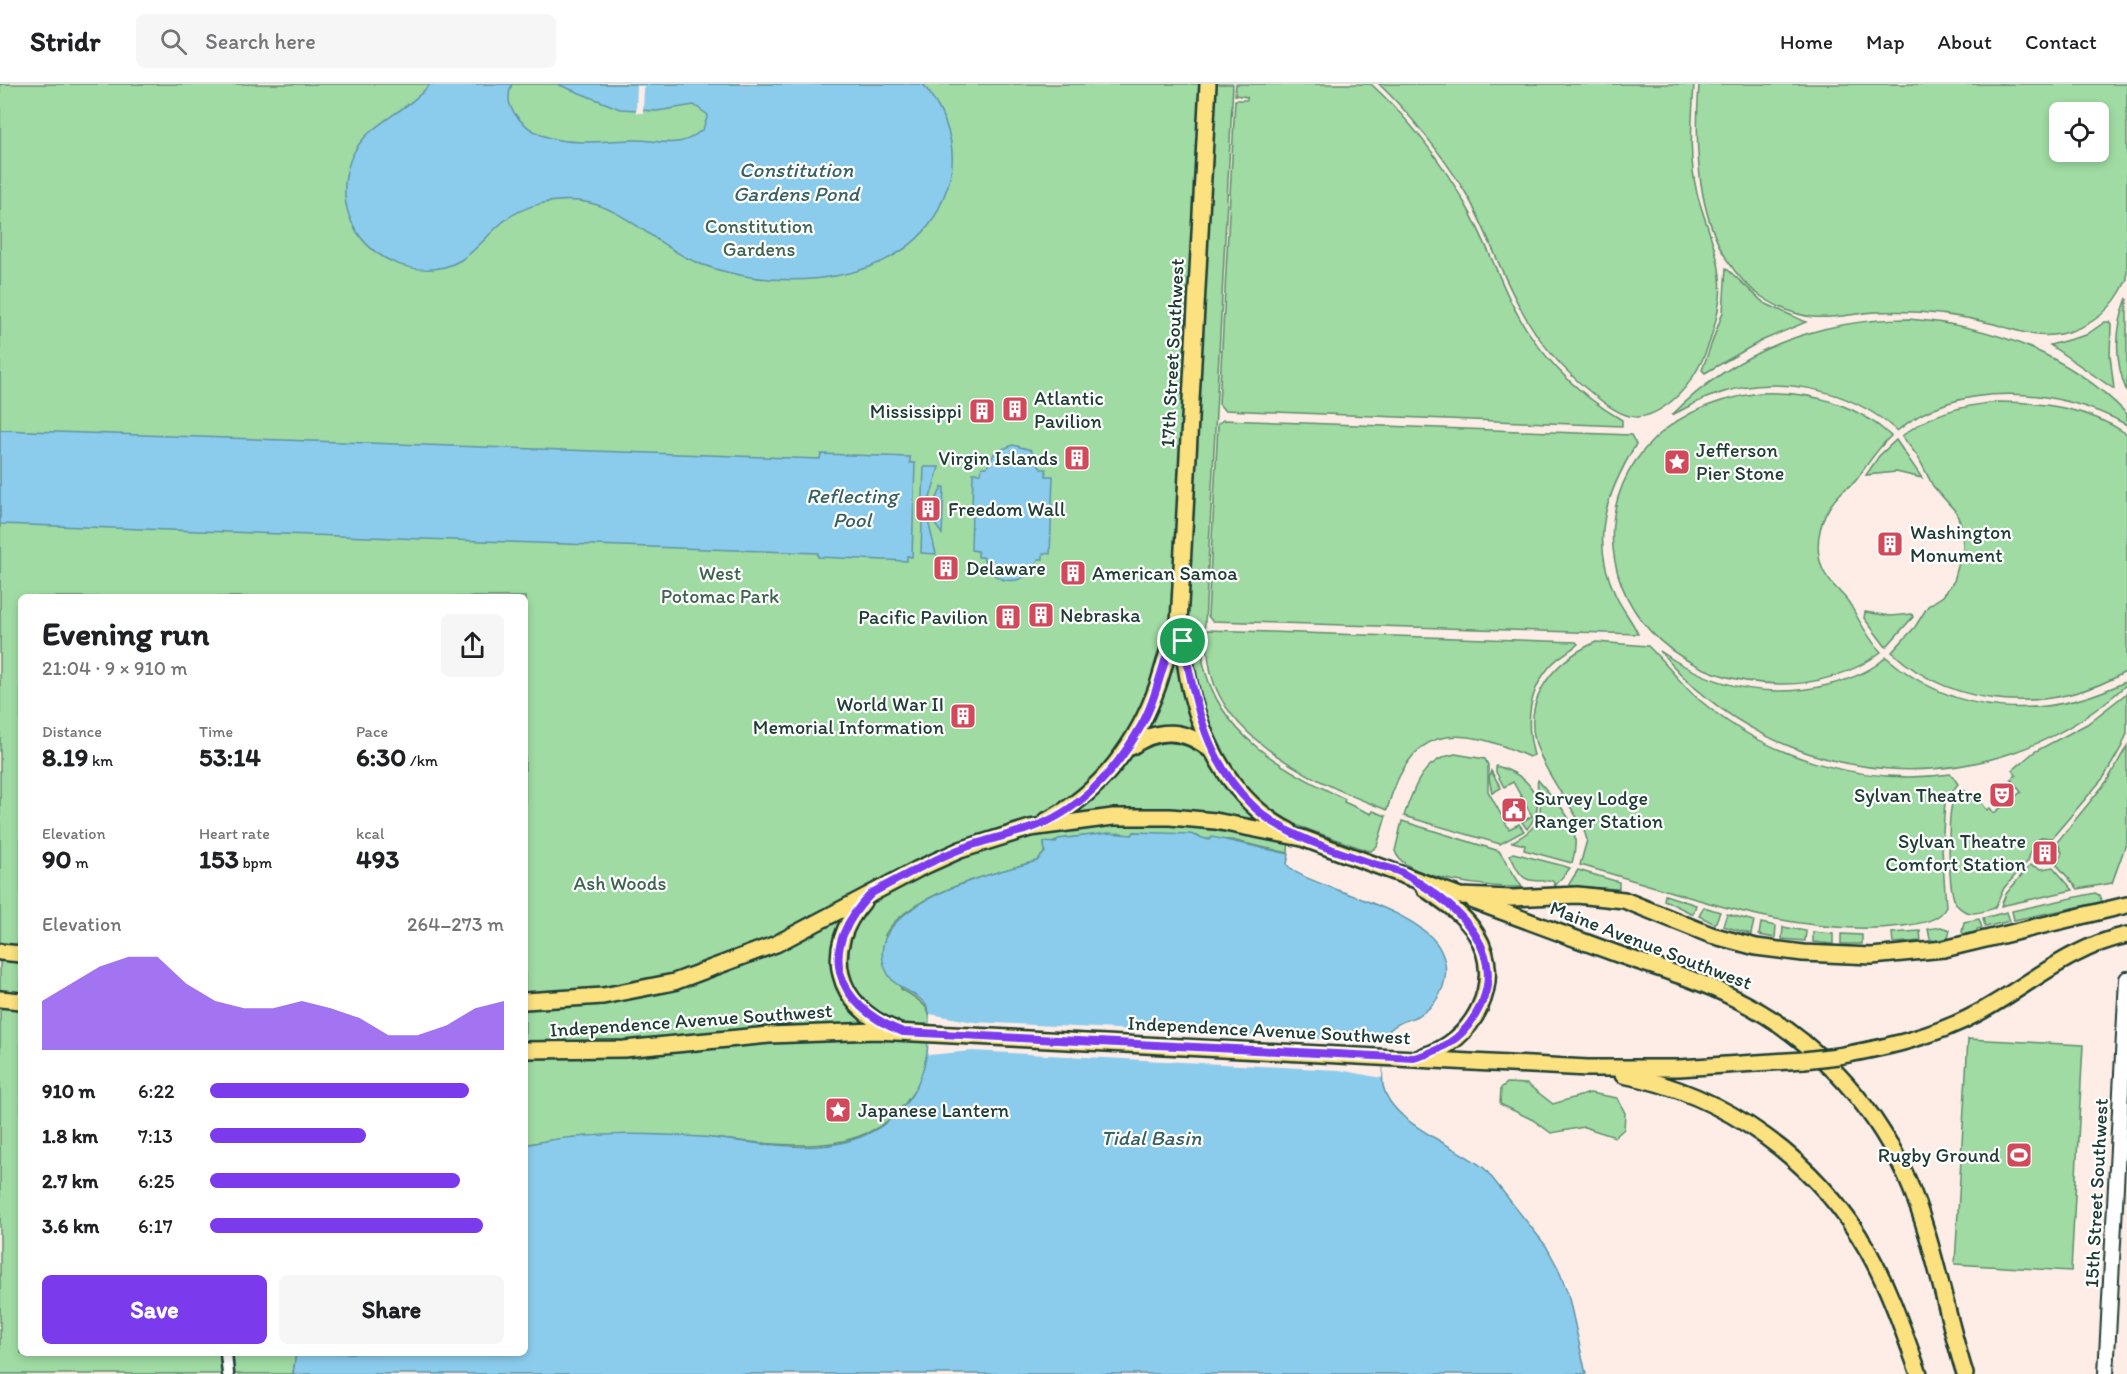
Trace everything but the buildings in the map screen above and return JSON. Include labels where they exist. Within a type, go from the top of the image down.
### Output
[{"type":"main road","name":"17th Street Southwest","points":[[1208,84],[1179,623],[1190,684],[1214,753],[1232,783],[1252,806],[1302,838]]},
{"type":"main road","name":"17th Street Southwest","points":[[1030,828],[1062,812],[1092,790],[1126,751],[1150,706],[1171,640],[1179,623]]},
{"type":"main road","points":[[1126,751],[1149,736],[1167,732],[1187,735],[1214,753]]},
{"type":"main road","name":"Independence Avenue Southwest","points":[[528,1001],[603,996],[674,982],[776,944],[960,850],[1030,828],[1075,820],[1154,816],[1215,821],[1302,838],[1460,896],[1512,898],[1577,896],[1624,900],[1733,941],[1779,950],[1850,956],[1944,949],[2127,905]]},
{"type":"main road","points":[[1402,873],[1451,907],[1467,922],[1481,942],[1487,975],[1484,996],[1476,1016],[1464,1033],[1439,1051],[1414,1058]]},
{"type":"main road","points":[[872,893],[851,916],[841,939],[839,959],[842,979],[852,999],[865,1013],[903,1032]]},
{"type":"main road","name":"Maine Avenue Southwest","points":[[1460,896],[1733,997],[1787,1030],[1826,1063],[1871,1114],[1905,1174],[1928,1236],[1965,1374]]},
{"type":"main road","name":"Independence Avenue Southwest","points":[[528,1050],[624,1049],[807,1033],[903,1032],[1588,1068],[1679,1068],[1804,1060],[1904,1043],[1955,1025],[2074,954],[2127,935]]},
{"type":"main road","points":[[0,952],[18,954]]},
{"type":"main road","name":"15th Street Southwest","points":[[2106,1374],[2127,979]]},
{"type":"main road","points":[[0,999],[18,1001]]},
{"type":"main road","points":[[1588,1068],[1650,1081],[1695,1097],[1749,1125],[1798,1163],[1845,1215],[1870,1254],[1890,1297],[1919,1374]]},
{"type":"street","points":[[226,1356],[228,1374]]},
{"type":"green space","points":[[0,84],[1233,84],[1203,662],[1211,688],[1223,710],[1257,747],[1299,775],[1345,799],[1344,802],[1371,814],[1373,811],[1386,816],[1377,846],[1371,851],[1366,850],[1290,823],[1288,853],[1231,840],[1134,832],[1133,835],[1124,836],[1122,833],[1067,838],[1048,844],[1044,842],[1045,852],[1037,861],[976,879],[931,897],[896,921],[885,935],[901,989],[926,1007],[929,1013],[930,1028],[926,1064],[916,1087],[893,1117],[873,1130],[851,1139],[828,1144],[804,1145],[699,1137],[602,1135],[528,1144],[528,594],[18,594],[18,1356],[296,1356],[293,1374],[0,1374]]},
{"type":"green space","points":[[1236,84],[1371,84],[1410,124],[1434,154],[1455,186],[1477,226],[1511,302],[1544,354],[1588,397],[1622,420],[1622,426],[1224,410],[1219,404],[1235,100],[1247,100],[1247,97],[1235,95]]},
{"type":"green space","points":[[1379,84],[1694,84],[1692,166],[1697,193],[1717,258],[1721,284],[1714,326],[1705,354],[1691,379],[1673,400],[1651,414],[1633,417],[1615,410],[1594,395],[1562,366],[1544,345],[1521,309],[1480,219],[1464,190],[1424,134]]},
{"type":"green space","points":[[1699,84],[2127,84],[2127,279],[2116,299],[2101,315],[2083,327],[2060,334],[2026,333],[1979,321],[1936,314],[1877,312],[1837,317],[1805,316],[1775,305],[1755,292],[1735,272],[1721,249],[1710,223],[1703,196],[1697,139]]},
{"type":"green space","points":[[1726,268],[1764,303],[1806,322],[1761,341],[1705,373],[1702,370],[1723,312]]},
{"type":"green space","points":[[2127,298],[2127,392],[2118,357],[2118,333]]},
{"type":"green space","points":[[1908,319],[1969,328],[2026,346],[2054,359],[2104,393],[2127,414],[2127,425],[2100,412],[2071,403],[2041,396],[2010,394],[1979,396],[1950,403],[1922,414],[1897,431],[1855,403],[1808,388],[1783,385],[1733,390],[1704,399],[1672,415],[1697,392],[1723,373],[1751,356],[1780,343],[1811,332],[1842,325],[1875,320]]},
{"type":"green space","points":[[2105,322],[2110,322],[2111,325],[2110,355],[2114,389],[2050,345],[2086,335]]},
{"type":"green space","points":[[1759,393],[1796,394],[1830,401],[1862,415],[1891,436],[1855,481],[1833,502],[1820,529],[1818,550],[1826,576],[1848,601],[1868,636],[1881,652],[1845,672],[1805,683],[1779,684],[1711,672],[1660,641],[1627,598],[1613,548],[1618,497],[1644,450],[1690,414]]},
{"type":"green space","points":[[1997,402],[2031,403],[2065,408],[2097,418],[2127,434],[2127,671],[2099,685],[2069,694],[2037,699],[2006,700],[1975,695],[1945,686],[1917,672],[1892,652],[1915,627],[1928,606],[1943,596],[1954,581],[1963,548],[1962,528],[1956,512],[1933,486],[1918,457],[1902,436],[1935,416],[1971,406]]},
{"type":"green space","points":[[1223,420],[1631,435],[1636,444],[1610,498],[1605,516],[1603,553],[1615,594],[1638,634],[1212,621],[1208,616],[1218,424]]},
{"type":"green space","points":[[1896,440],[1922,478],[1896,472],[1866,475],[1879,456]]},
{"type":"green space","points":[[1865,612],[1891,616],[1912,614],[1913,617],[1886,647],[1864,618]]},
{"type":"green space","points":[[1207,630],[1576,642],[1578,644],[1552,664],[1533,696],[1529,719],[1534,755],[1529,757],[1479,739],[1458,736],[1439,738],[1423,746],[1409,761],[1397,782],[1387,810],[1339,790],[1289,764],[1245,730],[1228,710],[1213,681],[1208,659]]},
{"type":"green space","points":[[1596,642],[1648,646],[1702,702],[1757,739],[1787,753],[1851,772],[1918,777],[1951,774],[1958,784],[1945,801],[1942,848],[1946,907],[1943,912],[1933,919],[1902,926],[1862,928],[1821,926],[1740,911],[1580,865],[1587,840],[1584,830],[1541,757],[1535,738],[1533,720],[1535,704],[1552,674],[1579,651]]},
{"type":"green space","points":[[1660,651],[1679,663],[1719,681],[1761,690],[1783,691],[1828,685],[1859,675],[1886,657],[1913,677],[1942,692],[1972,702],[2002,707],[2034,707],[2065,703],[2096,694],[2127,681],[2127,684],[2073,725],[2013,753],[1950,767],[1886,769],[1823,758],[1763,734],[1708,699]]},
{"type":"green space","points":[[2127,693],[2127,733],[2104,777],[2052,838],[2043,837],[2033,842],[2028,861],[2004,888],[1995,908],[1975,913],[1961,909],[1957,905],[1951,887],[1949,856],[1951,812],[1956,796],[1963,789],[1971,800],[1976,796],[1987,810],[1990,808],[1994,813],[2021,792],[2011,779],[2016,775],[2013,770],[2034,752],[2087,724]]},
{"type":"green space","points":[[2127,746],[2127,841],[2112,883],[2078,889],[2057,865],[2062,852],[2057,842],[2107,781]]},
{"type":"green space","points":[[1455,754],[1485,759],[1488,765],[1488,791],[1509,829],[1519,824],[1524,831],[1500,844],[1404,816],[1421,776],[1435,762]]},
{"type":"green space","points":[[1496,766],[1517,775],[1532,789],[1537,808],[1527,829],[1522,822],[1532,816],[1513,782],[1504,787],[1496,772]]},
{"type":"green space","points":[[1491,771],[1501,788],[1492,793],[1489,778]]},
{"type":"green space","points":[[1538,780],[1562,808],[1573,827],[1575,849],[1572,863],[1524,850],[1525,845],[1512,842],[1530,831],[1537,821],[1540,808]]},
{"type":"green space","points":[[1402,821],[1499,851],[1522,887],[1472,884],[1415,869],[1402,861],[1395,851]]},
{"type":"green space","points":[[1513,853],[1570,868],[1555,886],[1553,881],[1530,880],[1521,875],[1510,855]]},
{"type":"green space","points":[[2030,865],[2042,869],[2053,867],[2073,890],[2001,906],[2006,894]]},
{"type":"green space","points":[[1578,870],[1619,882],[1619,889],[1570,886]]},
{"type":"green space","points":[[2095,893],[2099,895],[2102,902],[2014,920],[2012,911]]},
{"type":"green space","points":[[1665,895],[1696,905],[1693,914],[1664,900]]},
{"type":"green space","points":[[1704,907],[1720,912],[1715,924],[1699,916]]},
{"type":"green space","points":[[2007,912],[2010,921],[1985,927],[1983,918]]},
{"type":"green space","points":[[1727,914],[1754,921],[1751,934],[1723,926]]},
{"type":"green space","points":[[1979,919],[1982,928],[1977,929],[1977,932],[1964,934],[1962,932],[1964,922]]},
{"type":"green space","points":[[1761,923],[1776,926],[1775,938],[1759,935]]},
{"type":"green space","points":[[1783,927],[1806,931],[1805,941],[1782,939]]},
{"type":"green space","points":[[1941,927],[1950,930],[1948,938],[1934,941],[1930,939],[1928,929]]},
{"type":"green space","points":[[1920,931],[1921,941],[1893,943],[1892,933]]},
{"type":"green space","points":[[1813,932],[1833,934],[1833,944],[1813,942]]},
{"type":"green space","points":[[1841,934],[1862,935],[1862,944],[1841,944]]},
{"type":"green space","name":"Rugby Ground","points":[[1968,1039],[2083,1045],[2071,1271],[1955,1264]]},
{"type":"green space","points":[[1507,1083],[1527,1084],[1553,1104],[1590,1093],[1617,1098],[1625,1113],[1624,1129],[1615,1137],[1584,1127],[1551,1133],[1533,1120],[1500,1104],[1501,1088]]},
{"type":"water","name":"Constitution Gardens Pond","points":[[430,84],[512,84],[509,100],[515,114],[541,135],[556,139],[571,142],[637,140],[668,143],[682,141],[695,135],[703,129],[708,115],[694,105],[657,111],[620,109],[557,84],[923,84],[944,119],[951,144],[951,171],[945,194],[935,217],[911,244],[883,261],[852,272],[817,278],[782,280],[715,269],[674,251],[608,209],[579,201],[550,202],[521,210],[504,221],[461,260],[433,269],[418,269],[389,260],[366,243],[351,220],[345,194],[345,180],[348,167],[360,143],[369,133],[416,98]]},
{"type":"water","name":"Reflecting Pool","points":[[0,430],[820,459],[821,454],[910,457],[910,463],[915,463],[912,557],[907,556],[907,561],[818,557],[818,553],[0,524]]},
{"type":"water","points":[[1013,445],[1031,450],[1041,469],[1046,469],[1046,476],[1053,476],[1050,554],[1043,553],[1043,559],[1038,559],[1027,576],[1010,581],[993,574],[983,557],[978,557],[978,551],[971,550],[973,473],[981,473],[982,467],[987,467],[995,452]]},
{"type":"water","points":[[924,467],[939,467],[926,512],[936,554],[921,553]]},
{"type":"water","points":[[944,487],[942,534],[934,523],[931,511]]},
{"type":"water","name":"Tidal Basin","points":[[1134,832],[1190,834],[1209,840],[1212,837],[1289,854],[1287,864],[1295,872],[1386,909],[1410,921],[1429,935],[1441,951],[1444,960],[1443,987],[1435,1002],[1428,1009],[1397,1024],[1386,1035],[1383,1048],[1384,1089],[1390,1102],[1400,1114],[1485,1169],[1546,1246],[1568,1294],[1586,1374],[293,1374],[296,1356],[528,1356],[528,1144],[569,1138],[635,1134],[701,1137],[804,1147],[844,1142],[879,1128],[904,1106],[912,1094],[924,1065],[929,1032],[930,1015],[926,1005],[894,982],[886,970],[883,947],[892,927],[910,910],[935,896],[991,874],[1037,861],[1045,852],[1044,842],[1056,843],[1058,839],[1109,833],[1132,835]]},
{"type":"pier","points":[[637,86],[644,86],[643,113],[636,113]]},
{"type":"pier","points":[[930,1014],[974,1022],[1341,1040],[1385,1037],[1382,1078],[1339,1070],[972,1051],[928,1055]]},
{"type":"place","name":"Atlantic Pavilion","points":[[1015,409]]},
{"type":"place","name":"Mississippi","points":[[982,411]]},
{"type":"place","name":"Virgin Islands","points":[[1077,458]]},
{"type":"place","name":"Jefferson Pier Stone","points":[[1677,462]]},
{"type":"place","name":"Freedom Wall","points":[[928,509]]},
{"type":"place","name":"Washington Monument","points":[[1890,544]]},
{"type":"place","name":"Delaware","points":[[946,568]]},
{"type":"place","name":"American Samoa","points":[[1073,573]]},
{"type":"place","name":"Nebraska","points":[[1041,615]]},
{"type":"place","name":"Pacific Pavilion","points":[[1008,617]]},
{"type":"place","name":"World War II Memorial Information","points":[[963,716]]},
{"type":"place","name":"Sylvan Theatre","points":[[2002,795]]},
{"type":"place","name":"Survey Lodge Ranger Station","points":[[1514,810]]},
{"type":"place","name":"Sylvan Theatre Comfort Station","points":[[2045,853]]},
{"type":"place","name":"Japanese Lantern","points":[[838,1110]]},
{"type":"place","name":"Rugby Ground","points":[[2019,1155]]},
{"type":"route","points":[[1179,623],[1183,641],[1190,684],[1214,753],[1232,783],[1252,806],[1282,828],[1302,838],[1402,873],[1451,907],[1476,933],[1484,953],[1487,986],[1470,1026],[1448,1046],[1414,1058],[903,1032],[886,1026],[865,1013],[846,990],[839,959],[841,939],[856,910],[872,893],[918,869],[960,850],[1030,828],[1062,812],[1097,786],[1126,751],[1142,725],[1179,623]]},
{"type":"park label","name":"Constitution Gardens","points":[[759,238]]},
{"type":"park label","name":"West Potomac Park","points":[[720,584]]},
{"type":"park label","name":"Ash Woods","points":[[620,883]]}]
